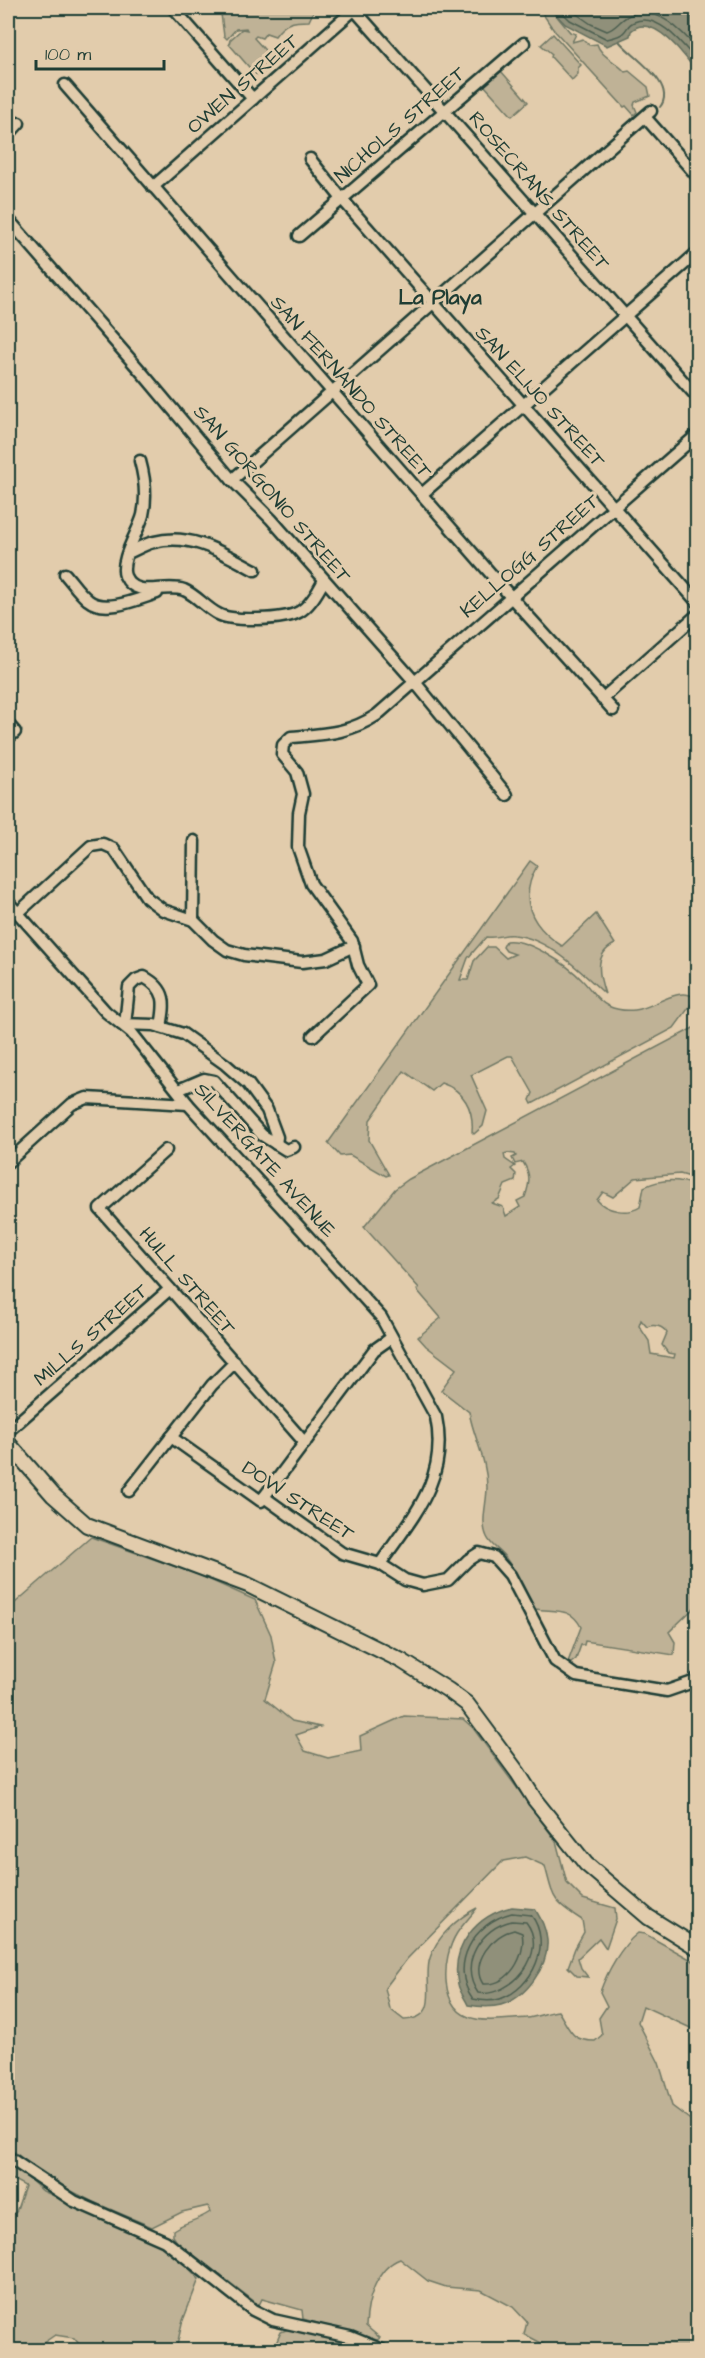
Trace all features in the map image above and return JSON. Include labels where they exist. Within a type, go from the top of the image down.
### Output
[{"type":"main road","points":[[8,1443],[53,1495],[87,1525],[248,1585],[402,1661],[448,1690],[467,1704],[535,1800],[586,1864],[648,1917],[698,1948]]},
{"type":"street","points":[[173,8],[253,99]]},
{"type":"street","name":"OWEN STREET","points":[[153,187],[355,8]]},
{"type":"street","name":"ROSECRANS STREET","points":[[355,8],[698,398]]},
{"type":"street","name":"NICHOLS STREET","points":[[299,236],[524,43]]},
{"type":"street","name":"SAN FERNANDO STREET","points":[[65,85],[511,597],[613,710]]},
{"type":"street","points":[[232,480],[648,114],[698,177]]},
{"type":"street","points":[[8,135],[19,123]]},
{"type":"street","name":"SAN ELIJO STREET","points":[[310,159],[433,304],[698,603]]},
{"type":"street","name":"SAN GORGONIO STREET","points":[[8,219],[232,480],[271,519],[414,681],[507,795]]},
{"type":"street","points":[[422,495],[698,252]]},
{"type":"street","name":"KELLOGG STREET","points":[[354,946],[311,884],[298,847],[299,813],[303,794],[297,772],[282,754],[283,745],[291,737],[335,734],[361,725],[377,715],[698,434]]},
{"type":"street","points":[[140,461],[146,480],[145,501],[142,517],[124,561],[124,573],[129,583],[137,588],[183,590],[217,614],[227,618],[247,619],[292,616],[301,611],[318,593],[324,580]]},
{"type":"street","points":[[128,553],[153,542],[172,539],[190,541],[209,546],[255,570]]},
{"type":"street","points":[[65,574],[88,600],[101,606],[131,601],[169,589]]},
{"type":"street","points":[[602,699],[698,614]]},
{"type":"street","points":[[8,724],[15,732],[8,738]]},
{"type":"street","points":[[193,920],[194,841]]},
{"type":"street","points":[[18,913],[91,846],[103,844],[114,849],[147,898],[163,910],[193,920],[227,950],[302,962],[326,959],[354,946],[358,965],[368,985],[313,1036]]},
{"type":"street","name":"SILVERGATE AVENUE","points":[[8,902],[106,1011],[130,1032],[188,1104],[381,1317],[436,1417],[439,1434],[435,1473],[426,1498],[380,1564]]},
{"type":"street","points":[[161,1027],[165,1003],[160,990],[152,981],[144,977],[136,980],[129,987],[123,1025],[161,1027],[183,1034],[225,1064],[248,1084],[267,1110],[277,1137],[276,1144]]},
{"type":"street","points":[[178,1090],[204,1079],[214,1082],[262,1135],[286,1150],[294,1147]]},
{"type":"street","points":[[8,1162],[72,1104],[87,1098],[188,1104]]},
{"type":"street","name":"HULL STREET","points":[[166,1150],[100,1209],[305,1443]]},
{"type":"street","name":"MILLS STREET","points":[[8,1431],[170,1289]]},
{"type":"street","points":[[264,1497],[374,1350],[391,1338]]},
{"type":"street","points":[[129,1491],[212,1385],[235,1362]]},
{"type":"street","name":"DOW STREET","points":[[171,1437],[261,1501],[264,1497],[342,1553],[380,1564],[405,1580],[423,1585],[448,1580],[468,1560],[479,1553],[494,1557],[510,1575],[555,1661],[576,1676],[667,1691],[693,1682],[698,1677]]},
{"type":"street","points":[[8,2157],[74,2201],[165,2241],[253,2310],[273,2320],[314,2327],[350,2337],[382,2350]]},
{"type":"shaded area","points":[[237,8],[315,8],[309,21],[290,23],[275,36],[266,33],[262,38],[256,36],[254,38],[272,58],[272,64],[261,75],[255,74],[229,44],[230,40],[242,29],[247,30],[246,28],[236,29],[227,39],[224,36],[221,14],[236,15]]},
{"type":"shaded area","points":[[539,8],[550,8],[570,32],[576,34],[572,42],[583,39],[589,45],[597,44],[605,55],[625,72],[629,71],[648,87],[650,96],[635,102],[637,112],[634,115],[553,29]]},
{"type":"shaded area","points":[[553,34],[581,65],[578,68],[578,74],[572,80],[551,57],[552,54],[541,45]]},
{"type":"shaded area","points":[[501,71],[528,102],[512,116],[484,85]]},
{"type":"shaded area","points":[[530,861],[537,866],[531,878],[528,901],[535,921],[542,930],[562,946],[596,914],[615,944],[608,948],[601,959],[600,973],[605,994],[575,966],[552,949],[527,937],[510,935],[486,937],[468,958],[460,980],[468,980],[474,961],[487,947],[494,947],[506,958],[515,954],[506,951],[503,947],[506,941],[515,941],[536,948],[557,960],[576,974],[608,1006],[622,1010],[635,1010],[681,994],[696,998],[674,1028],[532,1104],[530,1100],[533,1093],[512,1056],[471,1075],[487,1111],[483,1126],[474,1134],[469,1108],[456,1090],[441,1083],[432,1091],[404,1071],[370,1120],[369,1140],[389,1175],[386,1176],[350,1155],[340,1156],[328,1143]]},
{"type":"shaded area","points":[[697,1026],[694,1040],[698,1052],[697,1179],[680,1174],[635,1178],[613,1197],[603,1192],[597,1200],[611,1209],[629,1211],[640,1207],[644,1187],[651,1184],[671,1181],[697,1186],[698,1604],[669,1632],[675,1642],[674,1655],[585,1641],[576,1659],[571,1663],[568,1662],[581,1627],[568,1613],[535,1609],[503,1554],[489,1540],[484,1525],[486,1477],[483,1458],[469,1412],[441,1390],[456,1369],[418,1337],[441,1318],[417,1290],[419,1288],[364,1227],[395,1189],[409,1179]],"holes":[[[504,1154],[515,1154],[516,1156],[512,1158],[515,1164],[523,1162],[529,1179],[525,1197],[517,1201],[520,1207],[506,1216],[503,1207],[492,1203],[499,1199],[505,1185],[515,1181],[516,1174],[511,1169],[515,1166],[505,1159]],[[641,1320],[647,1327],[658,1326],[667,1333],[662,1345],[668,1353],[675,1354],[674,1358],[651,1354],[649,1341],[639,1326]]]},
{"type":"shaded area","points":[[91,1537],[199,1575],[255,1600],[271,1635],[276,1663],[265,1699],[292,1721],[320,1727],[296,1735],[305,1751],[328,1758],[361,1751],[360,1736],[404,1716],[463,1719],[473,1728],[556,1841],[567,1883],[583,1899],[615,1908],[616,1919],[606,1948],[599,1938],[578,1958],[581,1968],[588,1977],[577,1976],[568,1967],[584,1932],[582,1920],[559,1904],[550,1886],[545,1866],[525,1857],[503,1861],[407,1959],[385,1988],[390,2009],[404,2020],[416,2018],[427,2006],[428,1967],[437,1943],[456,1922],[477,1908],[457,1933],[448,1956],[446,1970],[449,1996],[455,2007],[464,2015],[476,2019],[527,2018],[558,2011],[575,2036],[595,2041],[602,2035],[599,2018],[607,2006],[600,1992],[603,1984],[620,1952],[638,1933],[645,1934],[697,1963],[697,2031],[643,2006],[638,2022],[659,2063],[672,2106],[697,2125],[697,2350],[546,2350],[545,2345],[524,2334],[527,2322],[513,2307],[481,2290],[446,2287],[428,2281],[400,2259],[392,2263],[379,2278],[368,2306],[366,2326],[380,2338],[377,2340],[303,2319],[302,2310],[262,2299],[259,2305],[177,2242],[173,2236],[173,2230],[210,2212],[208,2206],[182,2212],[152,2227],[93,2202],[50,2180],[8,2147],[8,1609]]},
{"type":"shaded area","points":[[9,2166],[21,2172],[43,2191],[155,2240],[179,2258],[199,2279],[182,2323],[176,2350],[84,2350],[74,2338],[55,2335],[33,2350],[8,2350],[8,2217],[16,2212],[25,2186],[10,2178],[8,2180]]},
{"type":"shaded area","points":[[291,2328],[354,2343],[371,2350],[273,2350],[281,2332]]},
{"type":"water","points":[[550,8],[697,8],[697,75],[669,39],[649,27],[640,26],[631,31],[630,36],[607,46],[565,24]]},
{"type":"water","points":[[512,1907],[535,1909],[543,1924],[547,1950],[540,1970],[527,1988],[510,2001],[493,2007],[468,2005],[459,1987],[457,1970],[462,1945],[477,1925],[499,1911]]},
{"type":"waterway","points":[[619,41],[658,80],[663,89],[664,98],[660,107]]},
{"type":"district","name":"La Playa","points":[[440,297]]}]
